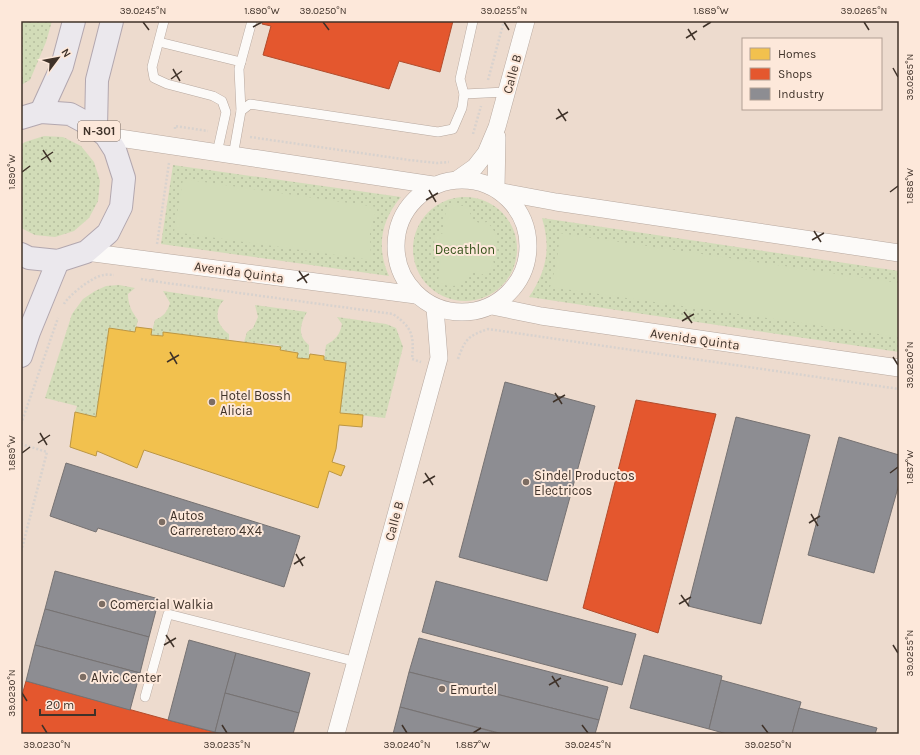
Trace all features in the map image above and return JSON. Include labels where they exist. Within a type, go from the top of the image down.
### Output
[{"type":"main road","points":[[31,115],[62,66],[74,21]]},
{"type":"main road","points":[[101,132],[97,80],[112,21]]},
{"type":"main road","name":"N-301","points":[[21,254],[29,258],[58,261],[86,252],[108,233],[121,207],[124,178],[115,150],[101,132],[70,114],[31,115]]},
{"type":"main road","points":[[21,356],[29,332],[58,261]]},
{"type":"street","name":"Calle B","points":[[458,179],[475,167],[486,153],[497,127],[526,21]]},
{"type":"street","name":"Calle B","points":[[497,127],[499,190]]},
{"type":"street","points":[[101,132],[172,147],[433,185],[458,179],[473,180],[488,184],[499,190],[517,208],[526,229],[528,252],[523,273],[519,280],[510,292],[492,306],[474,312],[454,313],[435,308],[416,295],[401,274],[395,248],[398,223],[412,201],[433,185]]},
{"type":"street","points":[[499,190],[556,202],[899,253]]},
{"type":"street","name":"Avenida Quinta","points":[[86,252],[416,295]]},
{"type":"street","name":"Avenida Quinta","points":[[492,306],[536,316],[899,368]]},
{"type":"street","name":"Calle B","points":[[336,734],[439,358],[435,308]]},
{"type":"lane","points":[[164,21],[152,67],[154,78],[167,84],[213,96],[222,101],[226,112],[222,133],[225,154]]},
{"type":"lane","points":[[225,154],[237,135],[241,111],[239,70],[252,21]]},
{"type":"lane","points":[[241,111],[250,104],[438,132],[453,129],[462,108],[464,94],[460,79],[473,21]]},
{"type":"lane","points":[[158,42],[241,62]]},
{"type":"lane","points":[[464,94],[506,92]]},
{"type":"lane","points":[[144,697],[168,614],[356,662]]},
{"type":"path","points":[[472,136],[504,21]]},
{"type":"path","points":[[152,281],[175,126],[222,133]]},
{"type":"path","points":[[237,135],[409,160],[437,163],[454,161]]},
{"type":"path","points":[[62,309],[64,303],[70,295],[87,283],[104,274],[116,275]]},
{"type":"path","points":[[137,278],[393,314],[405,322],[410,332],[414,342],[412,359],[454,372],[464,342],[474,334],[488,329],[899,389]]},
{"type":"path","points":[[21,424],[60,315]]},
{"type":"path","points":[[21,444],[47,452],[21,552]]},
{"type":"green space","points":[[21,21],[52,21],[46,42],[30,80],[21,85]]},
{"type":"green space","points":[[44,136],[63,137],[81,146],[94,162],[100,181],[98,201],[89,218],[74,231],[55,237],[35,235],[21,228],[21,145],[25,142]]},
{"type":"green space","points":[[173,165],[401,197],[389,215],[383,235],[383,255],[389,276],[161,244]]},
{"type":"green space","points":[[183,179],[377,207],[370,232],[371,260],[174,232]]},
{"type":"green space","name":"Decathlon","points":[[465,197],[485,201],[502,212],[513,229],[517,249],[513,269],[502,286],[485,297],[465,301],[445,297],[428,286],[417,269],[413,249],[417,229],[428,212],[445,201]]},
{"type":"green space","points":[[455,204],[467,207],[474,221],[480,223],[487,222],[492,227],[496,238],[496,245],[490,247],[494,264],[489,271],[479,276],[473,270],[461,283],[450,286],[438,281],[441,258],[435,255],[434,237],[443,233],[446,209]]},
{"type":"green space","points":[[542,218],[899,271],[899,352],[529,297],[540,277],[546,259],[547,249],[545,229]]},
{"type":"green space","points":[[559,233],[899,283],[899,337],[550,287],[557,261]]},
{"type":"green space","points":[[119,285],[135,288],[128,294],[128,298],[131,308],[138,320],[135,332],[109,328],[96,417],[75,412],[77,406],[45,398],[72,314],[83,299],[95,291],[106,286]]},
{"type":"green space","points":[[163,291],[224,300],[218,309],[218,318],[219,323],[229,334],[229,341],[163,333],[163,336],[151,335],[155,320],[165,313],[170,303]]},
{"type":"green space","points":[[255,305],[307,312],[301,325],[301,334],[309,345],[309,359],[297,358],[296,352],[280,350],[279,345],[244,342],[247,332],[253,328],[258,317]]},
{"type":"green space","points":[[337,317],[386,324],[396,328],[403,347],[385,418],[340,413],[346,363],[324,360],[326,345],[337,337],[341,328],[342,324]]},
{"type":"building: Homes","name":"Hotel Bossh Alicia","points":[[136,327],[152,329],[151,335],[163,336],[163,332],[281,347],[280,350],[298,353],[297,358],[309,359],[310,354],[324,356],[324,360],[346,363],[340,413],[363,415],[362,427],[339,425],[336,449],[332,462],[345,466],[341,476],[329,471],[318,508],[144,450],[137,468],[97,451],[96,456],[70,447],[75,412],[96,417],[109,328],[135,332]]},
{"type":"building: Shops","points":[[263,21],[453,21],[440,72],[399,61],[389,89],[263,55],[271,26],[262,24]]},
{"type":"building: Shops","points":[[636,400],[716,414],[658,633],[583,608]]},
{"type":"building: Shops","points":[[26,681],[222,734],[21,734],[21,699]]},
{"type":"building: Industry","name":"Sindel Productos Electricos","points":[[505,382],[595,406],[547,581],[459,557]]},
{"type":"building: Industry","points":[[736,417],[810,435],[761,624],[688,606]]},
{"type":"building: Industry","points":[[839,437],[899,455],[899,484],[874,573],[808,555]]},
{"type":"building: Industry","name":"Autos Carreretero 4X4","points":[[66,463],[300,536],[284,587],[98,528],[96,532],[50,516]]},
{"type":"building: Industry","name":"Comercial Walkia","points":[[55,571],[159,599],[149,637],[45,609]]},
{"type":"building: Industry","points":[[436,581],[636,634],[622,685],[422,632]]},
{"type":"building: Industry","name":"Alvic Center","points":[[45,609],[149,637],[140,673],[35,645]]},
{"type":"building: Industry","points":[[419,638],[608,687],[599,720],[409,672]]},
{"type":"building: Industry","points":[[189,640],[236,653],[215,732],[168,720]]},
{"type":"building: Industry","name":"Alvic Center","points":[[35,645],[140,673],[130,710],[26,681]]},
{"type":"building: Industry","points":[[236,653],[310,673],[299,713],[225,693]]},
{"type":"building: Industry","points":[[644,655],[722,676],[709,729],[630,708]]},
{"type":"building: Industry","name":"Emurtel","points":[[409,672],[599,720],[595,734],[503,734],[400,707]]},
{"type":"building: Industry","points":[[721,680],[801,702],[792,734],[727,734],[709,729]]},
{"type":"building: Industry","points":[[225,693],[299,713],[293,734],[222,734],[215,732]]},
{"type":"building: Industry","points":[[400,707],[501,734],[393,734]]},
{"type":"building: Industry","points":[[799,708],[877,728],[875,734],[792,734]]},
{"type":"place","name":"Hotel Bossh Alicia","points":[[212,402]]},
{"type":"place","name":"Sindel Productos Electricos","points":[[526,482]]},
{"type":"place","name":"Autos Carreretero 4X4","points":[[162,522]]},
{"type":"place","name":"Comercial Walkia","points":[[102,604]]},
{"type":"place","name":"Alvic Center","points":[[83,677]]},
{"type":"place","name":"Emurtel","points":[[442,689]]}]
